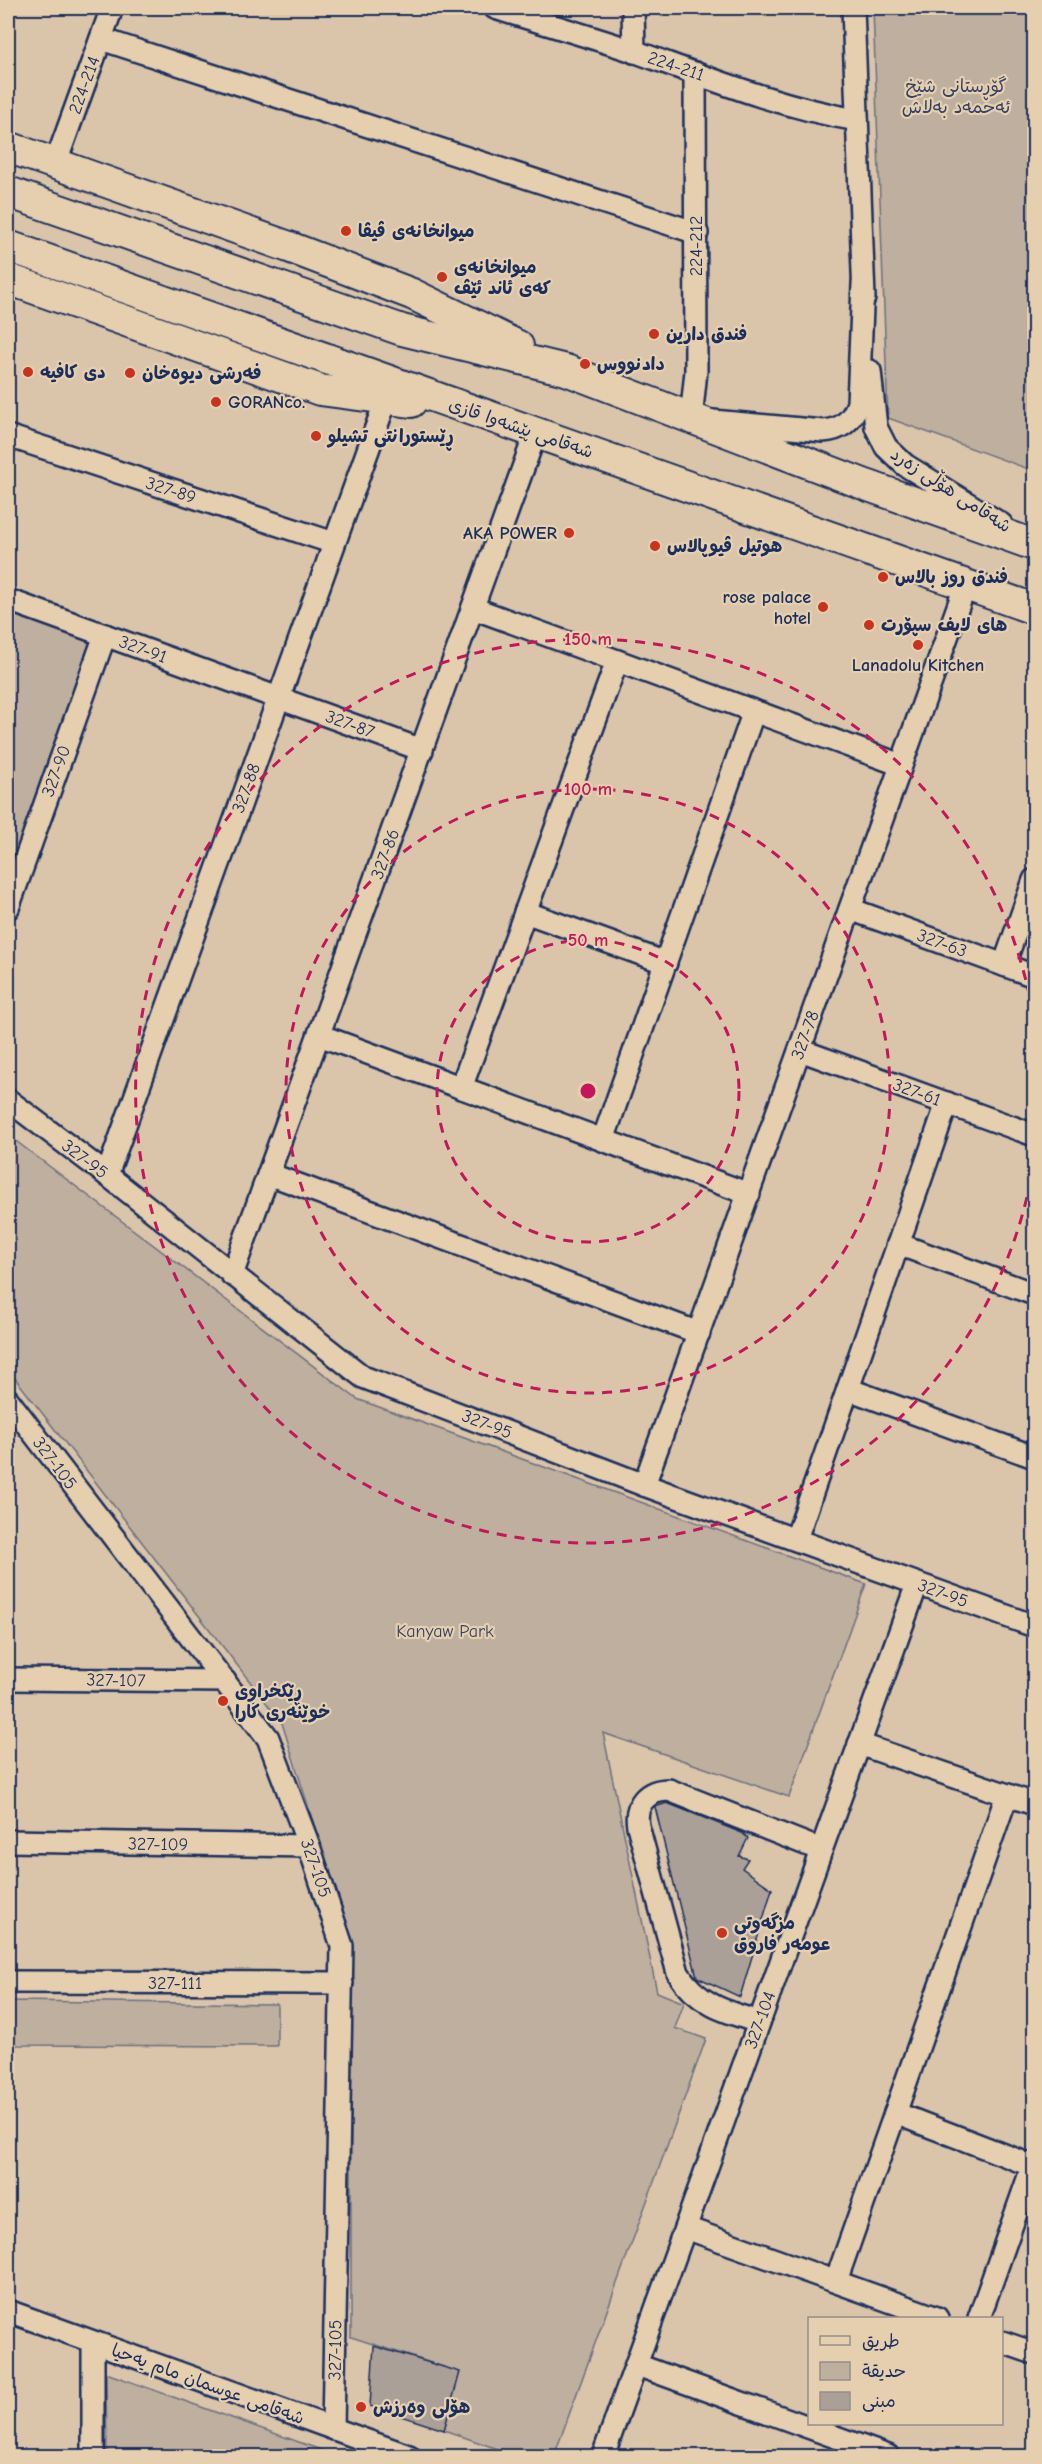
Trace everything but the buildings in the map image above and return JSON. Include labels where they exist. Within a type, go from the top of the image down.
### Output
[{"type":"highway","points":[[8,147],[56,162],[412,294],[566,370],[866,485],[1035,545]]},
{"type":"highway","points":[[8,192],[402,330],[566,370]]},
{"type":"highway","name":"شەقامی پێشەوا قازی","points":[[8,246],[455,406],[536,432],[1035,609]]},
{"type":"highway","points":[[8,279],[320,390],[386,400],[455,406]]},
{"type":"street","name":"224-214","points":[[56,162],[112,8]]},
{"type":"street","name":"224-211","points":[[495,8],[634,52],[786,105],[857,120]]},
{"type":"street","points":[[633,8],[634,52]]},
{"type":"street","name":"شەقامی هۆڵی زەرد","points":[[853,8],[863,284],[874,417],[879,436],[886,447],[905,465],[1035,545]]},
{"type":"street","points":[[101,39],[697,233]]},
{"type":"street","name":"224-212","points":[[691,419],[696,371],[695,73]]},
{"type":"street","name":"شەقامی هۆڵی زەرد","points":[[691,419],[823,431],[843,426],[850,420],[858,404],[863,284]]},
{"type":"street","name":"327-88","points":[[107,1175],[386,400]]},
{"type":"street","name":"327-86","points":[[232,1275],[536,432]]},
{"type":"street","name":"327-89","points":[[8,436],[334,543]]},
{"type":"street","name":"327-78","points":[[645,1485],[966,584]]},
{"type":"street","name":"327-91","points":[[8,600],[279,698]]},
{"type":"street","points":[[473,608],[902,765]]},
{"type":"street","name":"327-90","points":[[8,908],[105,635]]},
{"type":"street","points":[[461,1088],[617,661]]},
{"type":"street","name":"327-87","points":[[279,698],[422,750]]},
{"type":"street","points":[[603,1140],[754,711]]},
{"type":"street","points":[[1004,965],[1035,880]]},
{"type":"street","name":"327-63","points":[[850,909],[1035,976]]},
{"type":"street","points":[[525,912],[666,963]]},
{"type":"street","points":[[319,1035],[748,1194]]},
{"type":"street","name":"327-61","points":[[800,1050],[1035,1135]]},
{"type":"street","name":"327-95","points":[[8,1100],[363,1377],[645,1485],[1035,1626]]},
{"type":"street","points":[[796,1539],[947,1103]]},
{"type":"street","points":[[269,1174],[699,1333]]},
{"type":"street","points":[[898,1244],[1035,1294]]},
{"type":"street","points":[[848,1389],[1035,1457]]},
{"type":"street","name":"327-105","points":[[8,1400],[268,1738],[309,1846],[342,1946],[333,2429]]},
{"type":"street","name":"327-104","points":[[603,2457],[917,1584]]},
{"type":"street","name":"327-107","points":[[8,1679],[225,1681]]},
{"type":"street","points":[[859,1744],[1035,1804]]},
{"type":"street","points":[[759,2022],[713,2006],[698,1998],[686,1987],[678,1973],[638,1826],[636,1817],[638,1807],[650,1793],[669,1790],[821,1850]]},
{"type":"street","points":[[837,2281],[1007,1795]]},
{"type":"street","name":"327-109","points":[[8,1841],[309,1846]]},
{"type":"street","name":"327-111","points":[[8,1982],[342,1983]]},
{"type":"street","points":[[895,2113],[1034,2164],[980,2317]]},
{"type":"street","points":[[686,2228],[932,2317]]},
{"type":"street","name":"شەقامی عوسمان مام یەحیا","points":[[8,2311],[409,2457]]},
{"type":"street","points":[[1003,2342],[1035,2353]]},
{"type":"street","points":[[93,2343],[93,2457]]},
{"type":"street","points":[[637,2365],[888,2457]]},
{"type":"green space","name":"گۆڕستانی شێخ ئەحمەد بەلاش","points":[[873,8],[1034,8],[1034,471],[888,418]]},
{"type":"green space","points":[[8,606],[97,638],[8,890]]},
{"type":"green space","name":"Kanyaw Park","points":[[8,1135],[357,1399],[866,1584],[789,1797],[603,1733],[657,1992],[684,2003],[675,2028],[706,2039],[554,2456],[517,2456],[444,2430],[459,2372],[351,2337],[351,1942],[282,1723],[8,1369]]},
{"type":"green space","points":[[8,2001],[277,2004],[277,2046],[8,2045]]},
{"type":"green space","points":[[106,2373],[338,2456],[107,2456]]},
{"type":"place","name":"میوانخانەی ڤیڤا","points":[[346,231]]},
{"type":"place","name":"میوانخانەی کەی ئاند ئێڤ","points":[[442,277]]},
{"type":"place","name":"فندق دارين","points":[[654,334]]},
{"type":"place","name":"دادنووس","points":[[585,364]]},
{"type":"place","name":"دى كافيه","points":[[28,372]]},
{"type":"place","name":"فەرشی دیوەخان","points":[[130,373]]},
{"type":"place","name":"GORANco.","points":[[216,402]]},
{"type":"place","name":"ڕێستورانتی تشیلو","points":[[316,436]]},
{"type":"place","name":"AKA POWER","points":[[569,533]]},
{"type":"place","name":"هوتیل ڤیوپالاس","points":[[655,546]]},
{"type":"place","name":"فندق روز بالاس","points":[[883,577]]},
{"type":"place","name":"rose palace hotel","points":[[823,607]]},
{"type":"place","name":"های لایف سپۆرت","points":[[869,625]]},
{"type":"place","name":"Lanadolu Kitchen","points":[[918,645]]},
{"type":"place","name":"ڕێكخراوی خوێنەری كارا","points":[[223,1701]]},
{"type":"place","name":"مزگەوتی عومەر فاروق","points":[[722,1933]]},
{"type":"place","name":"هۆلی وەرزش","points":[[361,2407]]}]
